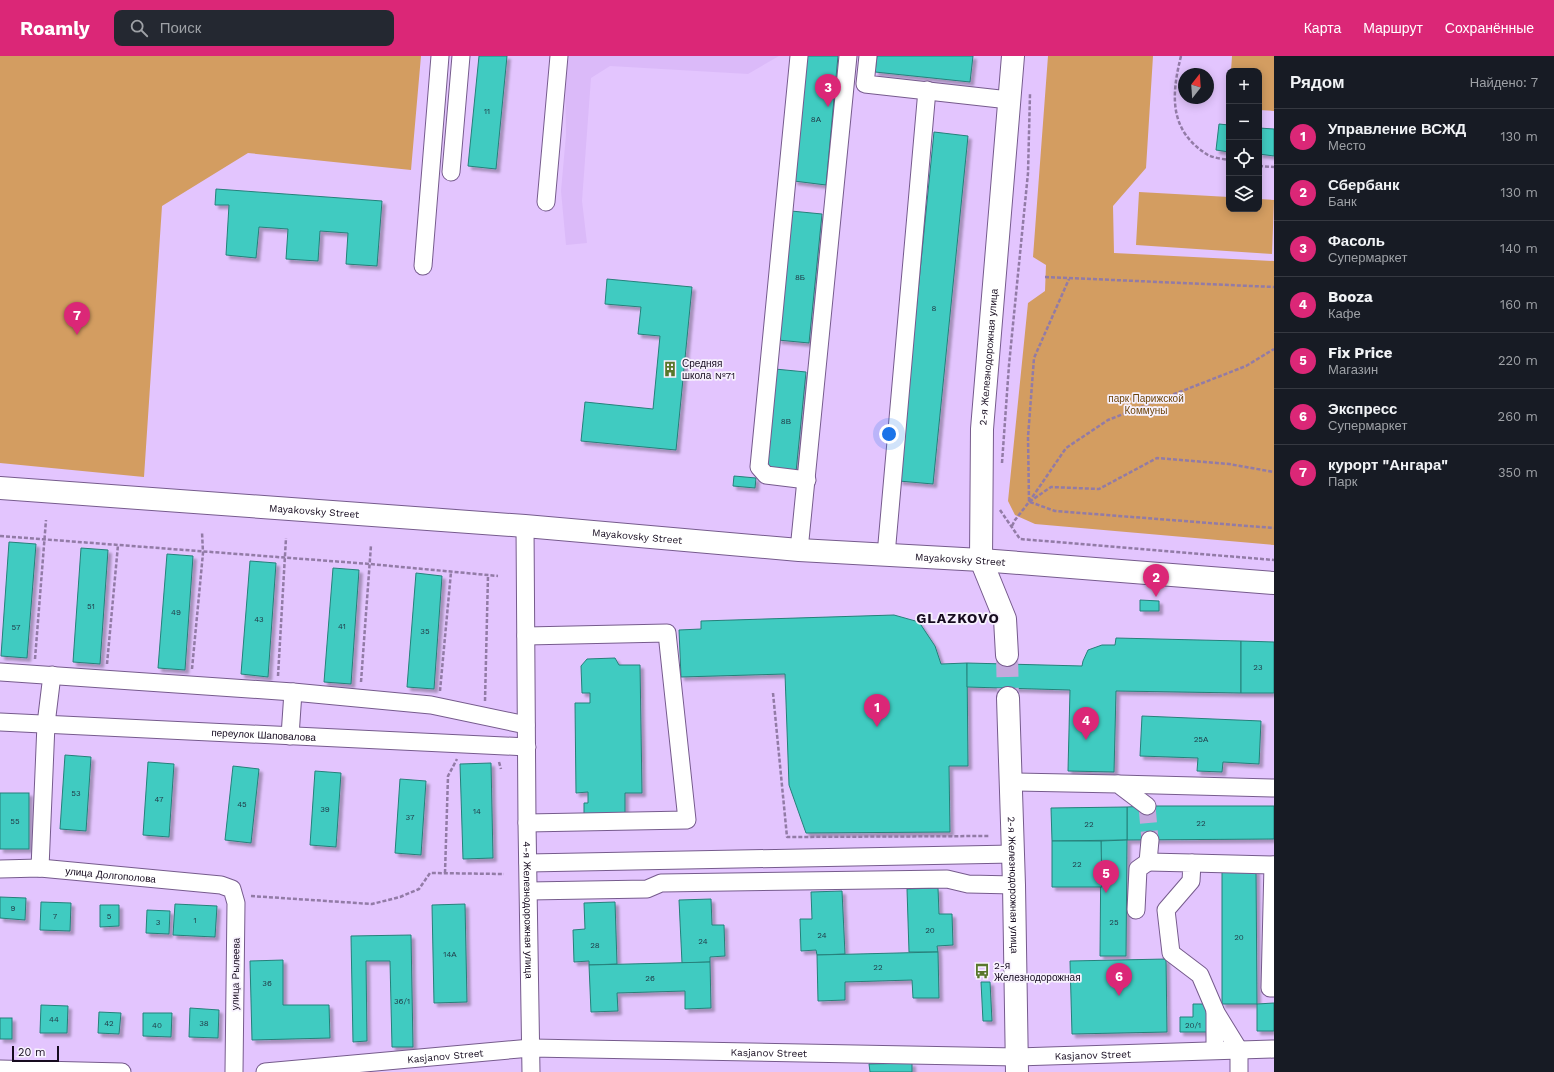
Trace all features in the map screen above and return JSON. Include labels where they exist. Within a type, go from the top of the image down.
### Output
[{"type":"main road","name":"2-я Железнодорожная улица","points":[[1007,655],[1005,619],[981,560],[982,429],[1013,56]]},
{"type":"main road","name":"Mayakovsky Street","points":[[0,488],[525,526],[799,550],[981,560],[1274,583]]},
{"type":"main road","name":"2-я Железнодорожная улица","points":[[1008,698],[1014,885],[1017,1065]]},
{"type":"street","points":[[423,266],[440,56]]},
{"type":"street","points":[[451,172],[461,56]]},
{"type":"street","points":[[546,202],[559,56]]},
{"type":"street","points":[[799,56],[758,467],[766,475],[807,480]]},
{"type":"street","points":[[799,550],[848,56]]},
{"type":"street","points":[[868,56],[865,84],[1009,100]]},
{"type":"street","points":[[886,555],[927,90]]},
{"type":"street","name":"4-я Железнодорожная улица","points":[[525,526],[526,747],[531,1072]]},
{"type":"street","points":[[526,636],[667,633],[687,820],[527,824]]},
{"type":"street","points":[[0,672],[360,698],[439,706],[526,725]]},
{"type":"street","points":[[40,868],[46,724],[52,675]]},
{"type":"street","points":[[285,692],[290,736]]},
{"type":"street","name":"переулок Шаповалова","points":[[0,722],[526,747]]},
{"type":"street","points":[[1011,782],[1274,788]]},
{"type":"street","points":[[1118,784],[1148,806]]},
{"type":"street","points":[[1148,862],[1150,840]]},
{"type":"street","points":[[528,863],[1013,854]]},
{"type":"street","points":[[1136,910],[1138,869],[1148,862],[1273,865],[1270,988],[1274,988]]},
{"type":"street","points":[[1192,863],[1191,881],[1166,910],[1171,953],[1200,975],[1215,1010],[1239,1050],[1239,1072]]},
{"type":"street","name":"улица Долгополова","points":[[0,869],[40,868],[221,885],[232,889],[235,895]]},
{"type":"street","points":[[529,891],[647,888],[661,883],[947,878],[968,884],[1014,885]]},
{"type":"street","name":"улица Рылеева","points":[[234,1072],[235,895]]},
{"type":"street","points":[[1215,1010],[1215,1050]]},
{"type":"street","name":"Kasjanov Street","points":[[265,1072],[415,1065],[531,1048],[1017,1065],[1215,1050],[1274,1049]]},
{"type":"street","points":[[0,1069],[122,1072]]},
{"type":"path","points":[[1181,56],[1175,82],[1175,109],[1185,135],[1209,155],[1226,159]]},
{"type":"path","points":[[1002,470],[1009,365],[1028,173],[1030,86]]},
{"type":"path","points":[[1262,166],[1274,167]]},
{"type":"path","points":[[1045,277],[1274,287]]},
{"type":"path","points":[[1029,502],[1028,436],[1034,358],[1069,279]]},
{"type":"path","points":[[1012,527],[1015,520],[1066,448],[1108,420],[1246,366],[1274,349]]},
{"type":"path","points":[[1029,502],[1051,487],[1099,489],[1157,458],[1229,464],[1274,472]]},
{"type":"path","points":[[1029,502],[1055,511],[1274,528]]},
{"type":"path","points":[[1000,510],[1020,539],[1274,560]]},
{"type":"path","points":[[34,674],[46,520]]},
{"type":"path","points":[[190,685],[203,553],[202,532]]},
{"type":"path","points":[[0,536],[203,553],[287,557],[498,576]]},
{"type":"path","points":[[285,692],[286,538]]},
{"type":"path","points":[[106,679],[118,545]]},
{"type":"path","points":[[360,698],[371,545]]},
{"type":"path","points":[[439,706],[451,572]]},
{"type":"path","points":[[484,716],[488,575]]},
{"type":"path","points":[[773,693],[787,837],[989,836]]},
{"type":"path","points":[[445,873],[448,776]]},
{"type":"path","points":[[235,895],[372,904],[400,897],[419,889],[430,873],[504,874]]},
{"type":"shaded area","points":[[569,56],[779,56],[748,74],[610,66],[591,78],[582,201],[587,243],[566,245],[561,191],[566,135],[565,77]]},
{"type":"green space","points":[[0,56],[421,56],[411,170],[248,153],[162,206],[144,477],[0,463]]},
{"type":"green space","name":"парк Парижской Коммуны","points":[[1048,56],[1153,56],[1146,168],[1113,206],[1114,253],[1274,261],[1274,545],[1035,524],[1015,515],[1008,501],[1028,303],[1045,291],[1046,265],[1033,257]]},
{"type":"green space","points":[[1232,56],[1274,56],[1274,111],[1262,110],[1262,68],[1231,68]]},
{"type":"green space","points":[[1139,192],[1226,197],[1226,212],[1262,212],[1262,199],[1274,200],[1272,254],[1136,245]]},
{"type":"building","points":[[479,56],[507,56],[496,169],[468,166]]},
{"type":"building","points":[[807,56],[838,56],[826,185],[794,181]]},
{"type":"building","points":[[877,56],[973,56],[970,82],[875,72]]},
{"type":"building","points":[[1219,124],[1226,125],[1226,152],[1216,150]]},
{"type":"building","points":[[1262,128],[1274,129],[1274,156],[1262,154]]},
{"type":"building","points":[[934,132],[968,136],[933,484],[899,481]]},
{"type":"building","points":[[216,189],[382,201],[377,266],[346,264],[348,233],[320,231],[318,261],[286,259],[288,229],[259,227],[256,258],[226,255],[229,205],[215,205]]},
{"type":"building","points":[[791,211],[822,214],[809,343],[778,340]]},
{"type":"building","name":"Средняя школа №71","points":[[607,279],[692,287],[676,450],[581,441],[585,402],[653,409],[660,336],[638,334],[641,307],[605,304]]},
{"type":"building","points":[[775,369],[806,372],[796,472],[765,469]]},
{"type":"building","points":[[734,476],[756,478],[755,488],[733,486]]},
{"type":"building","points":[[9,542],[36,544],[27,658],[1,656]]},
{"type":"building","points":[[81,548],[108,550],[100,664],[73,662]]},
{"type":"building","points":[[167,554],[193,556],[185,670],[158,668]]},
{"type":"building","points":[[250,561],[276,563],[268,677],[241,674]]},
{"type":"building","points":[[333,568],[359,570],[351,684],[324,682]]},
{"type":"building","points":[[416,573],[442,576],[434,689],[407,687]]},
{"type":"building","points":[[1140,600],[1159,601],[1159,611],[1140,611]]},
{"type":"building","points":[[894,615],[919,622],[935,646],[941,664],[967,663],[968,766],[949,766],[950,832],[806,833],[789,785],[785,674],[681,677],[679,630],[701,629],[701,621]]},
{"type":"building","points":[[1116,638],[1241,641],[1241,693],[1116,691],[1114,772],[1068,771],[1070,690],[967,687],[967,663],[1082,666],[1088,650],[1102,645],[1115,645]]},
{"type":"building","points":[[1241,641],[1274,642],[1274,693],[1241,693]]},
{"type":"building","points":[[615,658],[619,665],[640,665],[642,793],[625,793],[625,815],[584,815],[584,803],[588,803],[588,792],[576,793],[575,703],[590,703],[590,693],[582,693],[581,666],[587,659]]},
{"type":"building","points":[[1142,716],[1261,721],[1259,764],[1223,762],[1222,772],[1197,771],[1198,758],[1140,756]]},
{"type":"building","points":[[65,755],[91,757],[86,831],[60,829]]},
{"type":"building","points":[[148,762],[174,764],[169,837],[143,835]]},
{"type":"building","points":[[491,763],[493,858],[463,859],[460,764]]},
{"type":"building","points":[[233,766],[259,769],[251,843],[225,840]]},
{"type":"building","points":[[315,771],[341,773],[336,847],[310,845]]},
{"type":"building","points":[[400,779],[426,781],[421,855],[395,853]]},
{"type":"building","points":[[0,793],[29,793],[29,849],[0,849]]},
{"type":"building","points":[[1274,806],[1274,839],[1127,840],[1127,807]]},
{"type":"building","points":[[1127,807],[1127,840],[1052,841],[1051,808]]},
{"type":"building","points":[[1127,840],[1126,956],[1100,956],[1101,841]]},
{"type":"building","points":[[1052,841],[1101,841],[1102,887],[1052,887]]},
{"type":"building","points":[[1222,870],[1256,870],[1257,1004],[1222,1004]]},
{"type":"building","points":[[938,888],[939,914],[952,914],[953,945],[937,946],[938,952],[909,952],[907,889]]},
{"type":"building","points":[[842,891],[845,954],[817,955],[816,950],[801,951],[800,919],[812,919],[811,892]]},
{"type":"building","points":[[0,897],[26,898],[25,920],[0,918]]},
{"type":"building","points":[[711,899],[712,925],[724,925],[725,956],[710,957],[710,962],[682,963],[679,900]]},
{"type":"building","points":[[41,902],[71,903],[70,931],[40,930]]},
{"type":"building","points":[[615,902],[617,964],[589,965],[589,961],[574,962],[573,930],[585,929],[584,903]]},
{"type":"building","points":[[175,904],[217,906],[215,937],[173,935]]},
{"type":"building","points":[[465,904],[467,1002],[434,1003],[432,905]]},
{"type":"building","points":[[100,905],[119,905],[119,926],[100,927]]},
{"type":"building","points":[[147,910],[170,911],[169,934],[146,933]]},
{"type":"building","points":[[411,935],[413,1047],[392,1047],[390,961],[366,961],[367,1041],[353,1042],[351,936]]},
{"type":"building","points":[[938,952],[939,998],[913,998],[912,980],[845,982],[845,1000],[818,1001],[817,955]]},
{"type":"building","points":[[1166,959],[1167,1032],[1072,1034],[1070,961]]},
{"type":"building","points":[[283,960],[283,1005],[329,1005],[330,1038],[252,1040],[250,961]]},
{"type":"building","points":[[710,962],[711,1008],[685,1009],[685,991],[617,993],[618,1011],[591,1012],[589,965]]},
{"type":"building","points":[[981,982],[990,982],[992,1021],[983,1021]]},
{"type":"building","points":[[1274,1003],[1274,1031],[1257,1031],[1257,1004]]},
{"type":"building","points":[[1193,1004],[1207,1004],[1207,1032],[1180,1032],[1180,1017],[1193,1017]]},
{"type":"building","points":[[41,1005],[68,1006],[67,1033],[40,1033]]},
{"type":"building","points":[[190,1008],[219,1010],[218,1038],[189,1037]]},
{"type":"building","points":[[99,1012],[121,1013],[119,1034],[98,1033]]},
{"type":"building","points":[[143,1013],[172,1013],[171,1037],[143,1036]]},
{"type":"building","points":[[0,1018],[12,1018],[12,1039],[0,1039]]},
{"type":"building","points":[[912,1063],[912,1072],[870,1072],[869,1064]]},
{"type":"tunnel","points":[[1007,655],[1008,698]]},
{"type":"tunnel","points":[[1147,806],[1150,840]]},
{"type":"place","name":"Фасоль","points":[[828,107]]},
{"type":"place","name":"курорт \"Ангара\"","points":[[77,335]]},
{"type":"place","name":"Средняя школа №71","points":[[670,369]]},
{"type":"place","name":"Сбербанк","points":[[1156,597]]},
{"type":"place","name":"Управление ВСЖД","points":[[877,727]]},
{"type":"place","name":"Booza","points":[[1086,740]]},
{"type":"place","name":"Fix Price","points":[[1106,893]]},
{"type":"place","name":"2-я Железнодорожная","points":[[982,971]]},
{"type":"place","name":"Экспресс","points":[[1119,996]]},
{"type":"district","name":"GLAZKOVO","points":[[958,618]]}]
